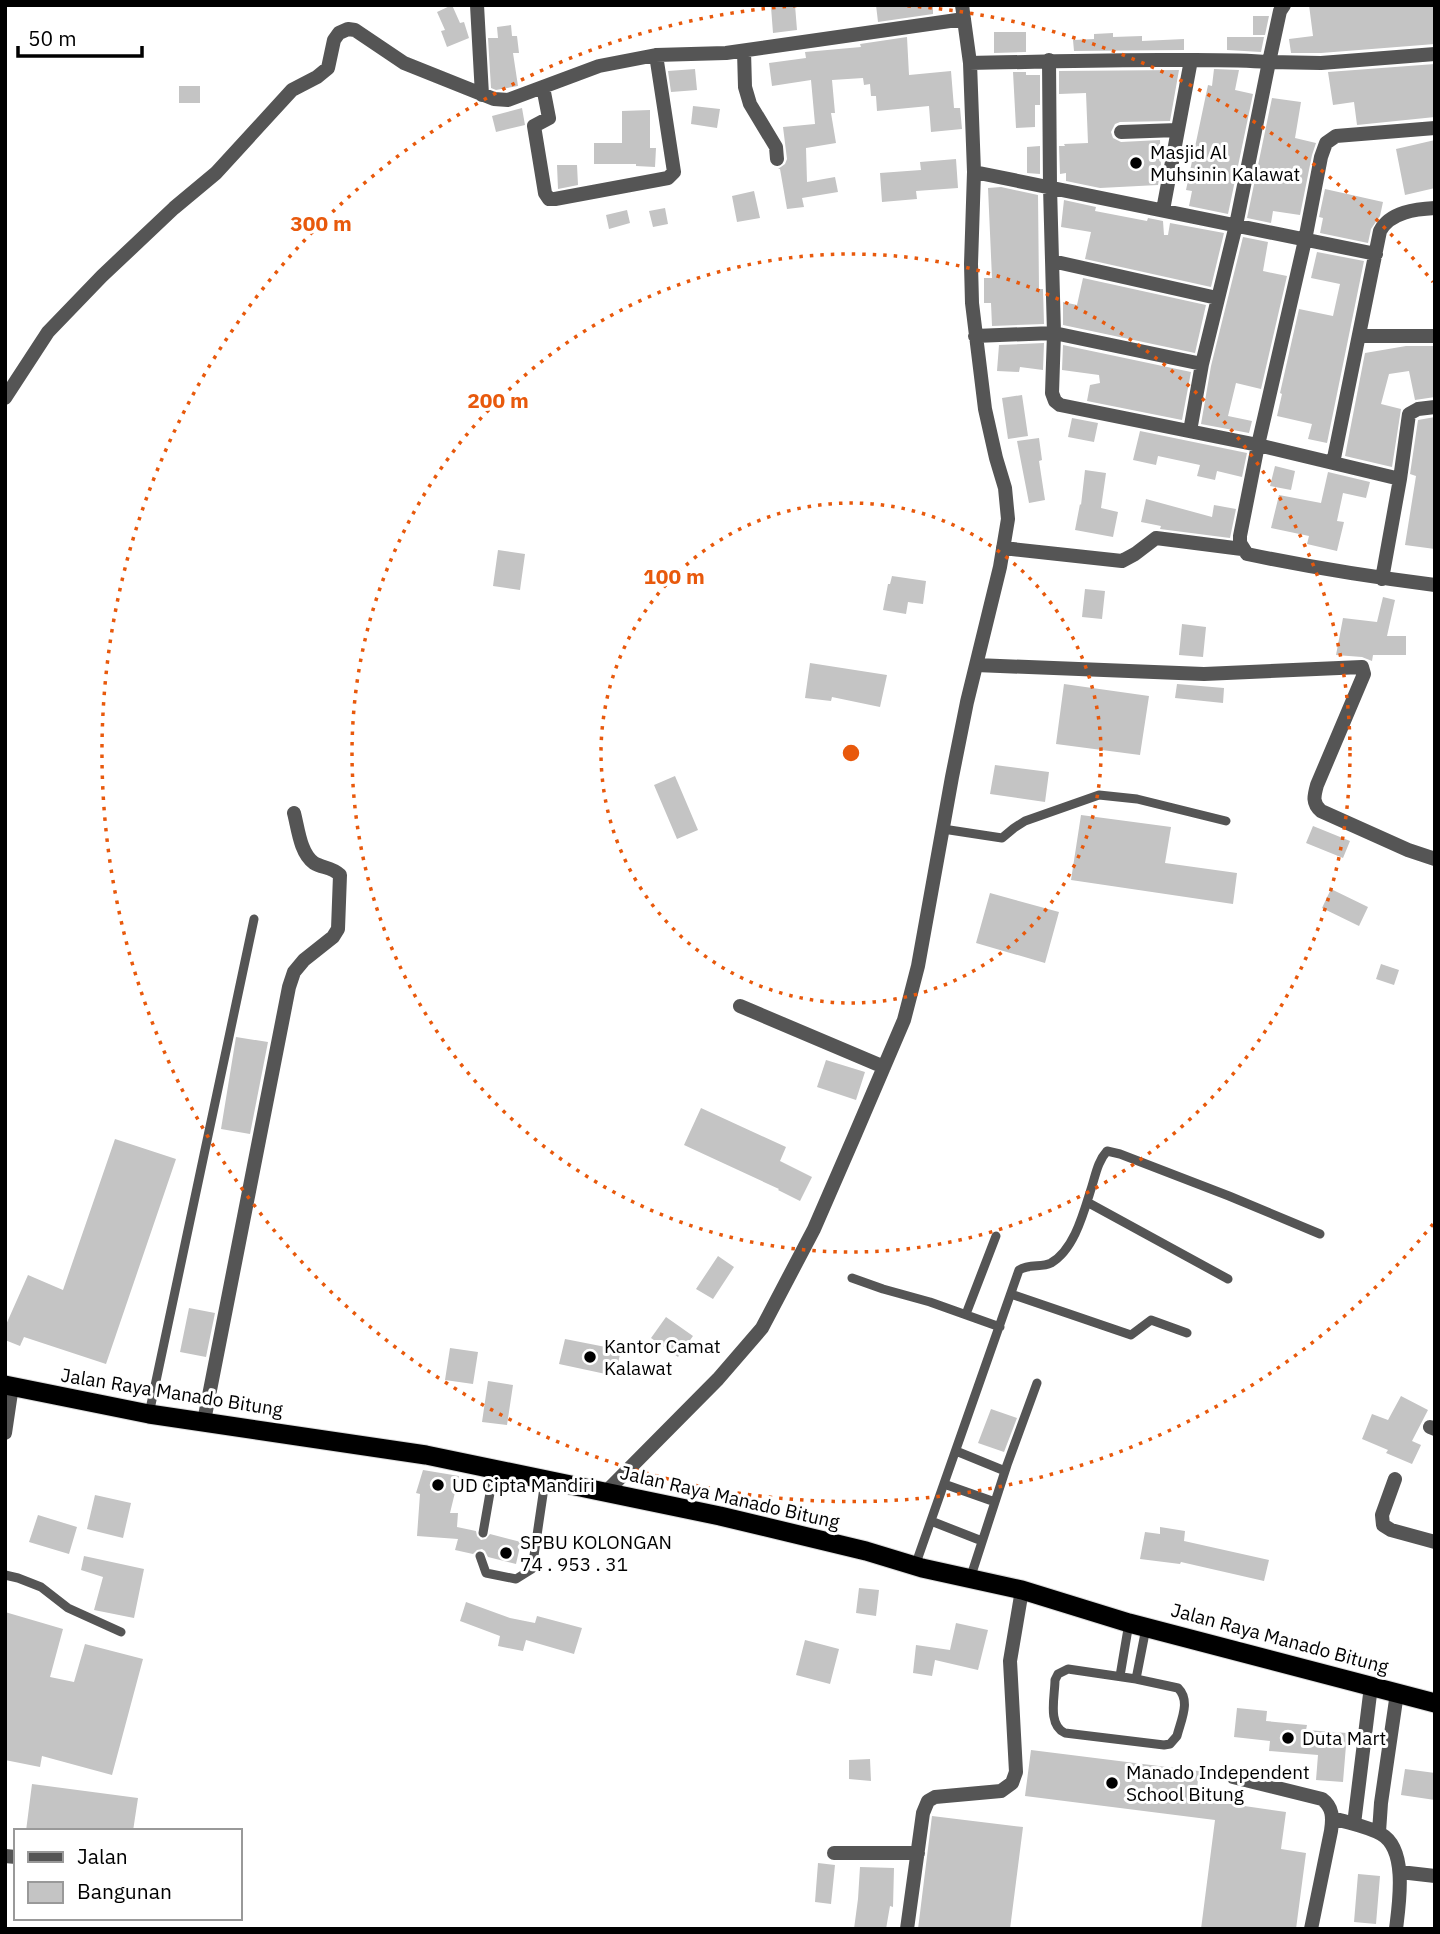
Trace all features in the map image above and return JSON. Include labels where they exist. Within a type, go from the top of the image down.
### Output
[{"type":"highway","name":"Jalan Raya Manado Bitung","points":[[9,1385],[149,1414],[426,1455],[799,1535],[915,1566],[1023,1590],[1137,1625],[1435,1703]]},
{"type":"street","points":[[477,5],[482,95]]},
{"type":"street","points":[[1191,431],[1202,364],[1236,225],[1280,11],[1284,5]]},
{"type":"street","points":[[5,398],[48,332],[174,208],[216,173],[292,90],[328,68],[334,40],[339,33],[348,29],[355,30],[404,63],[482,95],[508,100],[598,66],[656,55],[744,51],[963,12],[970,63],[974,172],[971,264],[975,336],[985,409],[1006,488],[1008,519],[1000,567],[951,777],[918,966],[904,1020],[814,1230],[762,1328],[718,1379],[605,1493]]},
{"type":"street","points":[[744,51],[745,87],[750,104],[776,147],[776,159]]},
{"type":"street","points":[[970,63],[1049,60],[1242,60],[1321,63],[1435,54]]},
{"type":"street","points":[[543,87],[549,118],[534,126],[534,134],[545,193],[549,199],[668,178],[674,172],[656,55]]},
{"type":"street","points":[[1049,60],[1054,332],[1052,393],[1055,401],[1060,405],[1258,445],[1400,479]]},
{"type":"street","points":[[1163,210],[1191,60]]},
{"type":"street","points":[[1435,128],[1336,136],[1326,143],[1240,536],[1242,549],[1247,554],[1382,579],[1435,585]]},
{"type":"street","points":[[1121,132],[1178,130]]},
{"type":"street","points":[[974,172],[1376,254]]},
{"type":"street","points":[[1333,463],[1380,231],[1390,219],[1418,209],[1435,208]]},
{"type":"street","points":[[1052,261],[1217,298]]},
{"type":"street","points":[[975,336],[1054,332],[1202,364]]},
{"type":"street","points":[[1360,336],[1435,336]]},
{"type":"street","points":[[1382,579],[1409,414],[1418,409],[1435,407]]},
{"type":"street","points":[[1003,548],[1122,561],[1156,538],[1242,549]]},
{"type":"street","points":[[976,665],[1204,674],[1362,667],[1364,674],[1317,785],[1314,803],[1321,811],[1408,850],[1435,859]]},
{"type":"street","points":[[204,1421],[289,987],[294,972],[304,960],[333,937],[338,929],[340,875],[335,870],[313,862],[303,849],[294,813]]},
{"type":"street","points":[[740,1006],[884,1067]]},
{"type":"street","points":[[5,1433],[9,1385]]},
{"type":"street","points":[[1395,1479],[1382,1515],[1383,1525],[1391,1530],[1435,1542]]},
{"type":"street","points":[[907,1929],[923,1813],[928,1801],[940,1796],[1001,1791],[1008,1788],[1015,1779],[1010,1661],[1023,1590]]},
{"type":"street","points":[[1354,1824],[1371,1686]]},
{"type":"street","points":[[1379,1832],[1397,1693]]},
{"type":"street","points":[[1233,1777],[1322,1799],[1327,1803],[1333,1818],[1311,1929]]},
{"type":"street","points":[[1333,1818],[1379,1832],[1387,1838],[1396,1854],[1400,1872],[1396,1929]]},
{"type":"street","points":[[834,1853],[918,1853]]},
{"type":"street","points":[[1400,1872],[1435,1876]]},
{"type":"lane","points":[[943,829],[1002,838],[1025,821],[1099,795],[1137,799],[1226,821]]},
{"type":"lane","points":[[149,1414],[254,919]]},
{"type":"lane","points":[[915,1566],[1019,1269],[1047,1265],[1060,1256],[1069,1244],[1087,1202],[1100,1159],[1107,1151],[1229,1196],[1320,1234]]},
{"type":"lane","points":[[1087,1202],[1227,1279]]},
{"type":"lane","points":[[966,1314],[996,1236]]},
{"type":"lane","points":[[852,1278],[1000,1327]]},
{"type":"lane","points":[[1011,1294],[1131,1335],[1151,1321],[1186,1334]]},
{"type":"lane","points":[[970,1579],[1037,1383]]},
{"type":"lane","points":[[956,1451],[1005,1471]]},
{"type":"lane","points":[[483,1533],[494,1470]]},
{"type":"lane","points":[[480,1556],[486,1573],[516,1580],[532,1569],[545,1481]]},
{"type":"lane","points":[[944,1484],[995,1502]]},
{"type":"lane","points":[[931,1521],[982,1541]]},
{"type":"lane","points":[[5,1575],[41,1587],[68,1608],[121,1632]]},
{"type":"lane","points":[[1120,1676],[1137,1625]]},
{"type":"lane","points":[[1136,1679],[1137,1625]]},
{"type":"lane","points":[[1068,1670],[1136,1679],[1178,1688],[1184,1695],[1186,1700],[1177,1736],[1170,1744],[1065,1733],[1056,1727],[1055,1679],[1058,1674],[1068,1670]]},
{"type":"building","points":[[452,5],[460,23],[464,22],[469,38],[447,47],[441,31],[445,30],[437,12]]},
{"type":"building","points":[[795,5],[797,30],[773,33],[771,7]]},
{"type":"building","points":[[876,5],[933,5],[933,14],[878,22]]},
{"type":"building","points":[[1309,5],[1435,5],[1435,44],[1291,53],[1289,39],[1313,36]]},
{"type":"building","points":[[1253,16],[1269,16],[1265,35],[1253,35]]},
{"type":"building","points":[[511,25],[512,36],[517,36],[519,53],[513,53],[518,86],[496,90],[491,88],[488,38],[498,38],[497,27]]},
{"type":"building","points":[[994,32],[1026,32],[1026,52],[994,53]]},
{"type":"building","points":[[1113,33],[1113,37],[1142,36],[1142,41],[1184,39],[1184,50],[1074,51],[1073,40],[1094,39],[1094,34]]},
{"type":"building","points":[[907,37],[909,75],[951,71],[954,108],[960,108],[962,129],[931,132],[929,106],[877,111],[876,96],[871,96],[870,84],[864,85],[863,78],[832,80],[835,113],[831,113],[836,143],[806,148],[807,182],[835,177],[838,192],[802,198],[804,207],[787,209],[778,169],[787,159],[783,127],[815,124],[811,80],[772,86],[769,63],[806,58],[805,52],[861,47],[860,44]]},
{"type":"building","points":[[1227,37],[1264,37],[1261,52],[1227,50]]},
{"type":"building","points":[[1435,64],[1435,117],[1357,125],[1354,102],[1333,105],[1328,72]]},
{"type":"building","points":[[695,69],[697,90],[671,92],[668,71]]},
{"type":"building","points":[[1214,69],[1239,70],[1235,90],[1253,94],[1228,214],[1189,206],[1192,191],[1186,190],[1208,85],[1212,86]]},
{"type":"building","points":[[1179,70],[1170,121],[1120,122],[1115,124],[1111,132],[1113,138],[1121,142],[1160,140],[1161,167],[1158,185],[1100,188],[1066,181],[1066,173],[1060,174],[1059,146],[1088,143],[1086,93],[1059,94],[1059,71]]},
{"type":"building","points":[[1013,72],[1040,75],[1040,105],[1035,105],[1035,127],[1016,128]]},
{"type":"building","points":[[179,86],[200,86],[200,103],[179,103]]},
{"type":"building","points":[[1272,98],[1301,102],[1295,138],[1316,143],[1300,215],[1273,211],[1271,223],[1247,218]]},
{"type":"building","points":[[693,106],[720,109],[717,128],[691,124]]},
{"type":"building","points":[[522,108],[525,125],[496,132],[492,116]]},
{"type":"building","points":[[650,110],[650,148],[656,148],[655,167],[594,164],[594,143],[622,143],[622,111]]},
{"type":"building","points":[[1435,140],[1435,188],[1405,195],[1396,149]]},
{"type":"building","points":[[1040,146],[1040,174],[1027,173],[1027,147]]},
{"type":"building","points":[[956,159],[958,188],[916,191],[917,199],[882,202],[880,173],[921,170],[920,162]]},
{"type":"building","points":[[557,165],[577,165],[578,185],[558,189]]},
{"type":"building","points":[[1001,187],[1038,195],[1039,289],[1043,289],[1044,324],[992,326],[991,303],[984,303],[984,278],[992,278],[988,188]]},
{"type":"building","points":[[1325,189],[1383,202],[1368,243],[1320,233],[1323,218],[1319,217]]},
{"type":"building","points":[[754,191],[760,218],[737,222],[732,196]]},
{"type":"building","points":[[1064,200],[1096,207],[1095,211],[1147,221],[1148,218],[1163,221],[1164,235],[1168,235],[1170,223],[1224,233],[1211,287],[1085,259],[1091,232],[1061,227]]},
{"type":"building","points":[[665,208],[668,224],[653,227],[649,211]]},
{"type":"building","points":[[627,210],[630,223],[609,229],[606,215]]},
{"type":"building","points":[[1243,237],[1268,242],[1263,271],[1287,276],[1261,389],[1236,383],[1228,416],[1252,421],[1249,433],[1201,424],[1211,366]]},
{"type":"building","points":[[1317,252],[1364,261],[1327,443],[1308,439],[1312,424],[1277,416],[1299,309],[1333,316],[1340,284],[1311,278]]},
{"type":"building","points":[[1083,278],[1206,305],[1195,353],[1063,325],[1063,302],[1077,305]]},
{"type":"building","points":[[1044,343],[1043,370],[1020,367],[1019,372],[997,371],[999,345]]},
{"type":"building","points":[[1063,345],[1191,372],[1182,420],[1087,401],[1090,385],[1100,383],[1099,375],[1062,370]]},
{"type":"building","points":[[1406,346],[1435,346],[1435,397],[1415,400],[1409,371],[1389,374],[1381,404],[1401,409],[1392,467],[1345,456],[1365,353]]},
{"type":"building","points":[[1022,395],[1028,436],[1008,439],[1002,398]]},
{"type":"building","points":[[1435,417],[1435,549],[1405,545],[1416,476],[1410,474],[1418,420]]},
{"type":"building","points":[[1072,418],[1098,423],[1094,442],[1068,437]]},
{"type":"building","points":[[1140,431],[1247,453],[1242,477],[1217,471],[1215,480],[1197,476],[1200,465],[1158,456],[1156,465],[1133,460]]},
{"type":"building","points":[[1039,438],[1042,460],[1039,461],[1045,500],[1029,503],[1017,441]]},
{"type":"building","points":[[1275,466],[1295,471],[1291,490],[1270,486]]},
{"type":"building","points":[[1085,470],[1106,473],[1101,508],[1118,512],[1113,537],[1075,530]]},
{"type":"building","points":[[1328,472],[1370,482],[1366,498],[1343,493],[1337,521],[1344,522],[1337,551],[1307,544],[1309,536],[1271,528],[1279,495],[1321,503]]},
{"type":"building","points":[[1146,499],[1212,517],[1214,505],[1236,509],[1230,538],[1160,529],[1161,526],[1141,522]]},
{"type":"building","points":[[498,550],[525,554],[520,590],[493,586]]},
{"type":"building","points":[[892,576],[926,581],[923,604],[908,602],[906,614],[883,610]]},
{"type":"building","points":[[1085,589],[1105,591],[1102,619],[1082,617]]},
{"type":"building","points":[[1383,597],[1395,600],[1387,636],[1406,636],[1406,655],[1373,655],[1372,661],[1362,657],[1336,655],[1343,618],[1377,622]]},
{"type":"building","points":[[1182,624],[1206,627],[1203,657],[1179,655]]},
{"type":"building","points":[[810,663],[887,675],[880,707],[832,697],[831,701],[805,698]]},
{"type":"building","points":[[1064,684],[1149,696],[1140,755],[1056,744]]},
{"type":"building","points":[[1177,684],[1224,688],[1223,703],[1175,698]]},
{"type":"building","points":[[995,765],[1049,772],[1045,802],[990,794]]},
{"type":"building","points":[[675,776],[698,830],[677,839],[654,785]]},
{"type":"building","points":[[1081,815],[1171,827],[1165,863],[1237,873],[1233,904],[1071,880]]},
{"type":"building","points":[[1313,826],[1350,841],[1343,858],[1306,843]]},
{"type":"building","points":[[1331,889],[1368,907],[1359,926],[1322,908]]},
{"type":"building","points":[[990,893],[1059,912],[1045,963],[976,943]]},
{"type":"building","points":[[1381,964],[1399,970],[1394,985],[1376,979]]},
{"type":"building","points":[[236,1037],[268,1042],[250,1134],[221,1129]]},
{"type":"building","points":[[826,1060],[865,1072],[856,1100],[817,1087]]},
{"type":"building","points":[[701,1108],[786,1147],[780,1161],[812,1177],[800,1201],[684,1145]]},
{"type":"building","points":[[115,1139],[176,1159],[106,1364],[24,1337],[20,1346],[5,1340],[5,1327],[28,1275],[63,1290]]},
{"type":"building","points":[[718,1256],[734,1267],[713,1299],[696,1289]]},
{"type":"building","points":[[189,1308],[215,1313],[206,1357],[180,1352]]},
{"type":"building","points":[[666,1317],[693,1336],[678,1357],[651,1338]]},
{"type":"building","name":"Kantor Camat Kalawat","points":[[565,1339],[621,1350],[615,1376],[559,1364]]},
{"type":"building","points":[[450,1348],[478,1352],[473,1384],[445,1380]]},
{"type":"building","points":[[488,1381],[513,1385],[507,1425],[482,1422]]},
{"type":"building","points":[[1401,1396],[1428,1410],[1412,1441],[1421,1445],[1412,1464],[1362,1439],[1372,1414],[1388,1420]]},
{"type":"building","points":[[991,1409],[1017,1418],[1004,1452],[978,1443]]},
{"type":"building","points":[[423,1470],[459,1476],[450,1513],[458,1513],[457,1527],[476,1531],[481,1540],[490,1534],[521,1542],[516,1564],[488,1557],[482,1549],[473,1554],[455,1550],[458,1539],[417,1536],[420,1494],[416,1493]]},
{"type":"building","points":[[95,1495],[131,1503],[123,1538],[87,1529]]},
{"type":"building","points":[[38,1515],[77,1527],[69,1554],[29,1542]]},
{"type":"building","points":[[1160,1527],[1185,1531],[1184,1541],[1269,1560],[1264,1581],[1181,1562],[1140,1559],[1145,1532],[1160,1534]]},
{"type":"building","points":[[84,1556],[144,1569],[134,1618],[94,1610],[103,1577],[81,1570]]},
{"type":"building","points":[[859,1588],[879,1590],[876,1616],[856,1613]]},
{"type":"building","points":[[466,1602],[510,1618],[535,1623],[537,1616],[582,1628],[574,1654],[526,1640],[523,1651],[498,1646],[500,1636],[460,1621]]},
{"type":"building","points":[[5,1612],[63,1629],[50,1677],[74,1682],[85,1644],[143,1659],[112,1775],[42,1756],[40,1767],[5,1760]]},
{"type":"building","points":[[956,1623],[988,1630],[978,1670],[935,1660],[932,1676],[913,1673],[916,1645],[950,1650]]},
{"type":"building","points":[[805,1640],[839,1649],[830,1684],[796,1675]]},
{"type":"building","points":[[1237,1708],[1267,1711],[1266,1721],[1307,1725],[1306,1730],[1347,1733],[1343,1782],[1316,1780],[1318,1755],[1269,1751],[1270,1741],[1234,1737]]},
{"type":"building","points":[[1031,1750],[1199,1771],[1196,1799],[1286,1812],[1281,1849],[1306,1853],[1296,1929],[1201,1929],[1215,1820],[1025,1796]]},
{"type":"building","points":[[870,1759],[871,1781],[849,1779],[849,1760]]},
{"type":"building","points":[[1405,1769],[1435,1773],[1435,1800],[1401,1795]]},
{"type":"building","points":[[32,1784],[138,1798],[133,1829],[26,1829]]},
{"type":"building","points":[[932,1816],[1023,1827],[1010,1929],[918,1929]]},
{"type":"building","points":[[818,1863],[835,1865],[831,1904],[815,1902]]},
{"type":"building","points":[[860,1867],[894,1868],[893,1907],[890,1906],[886,1929],[854,1929]]},
{"type":"building","points":[[1358,1874],[1380,1876],[1376,1924],[1354,1922]]},
{"type":"place","name":"Masjid Al Muhsinin Kalawat","points":[[1136,163]]},
{"type":"place","name":"Kantor Camat Kalawat","points":[[590,1357]]},
{"type":"place","name":"UD Cipta Mandiri","points":[[438,1485]]},
{"type":"place","name":"SPBU KOLONGAN 74 . 953 . 31","points":[[506,1553]]},
{"type":"place","name":"Duta Mart","points":[[1288,1738]]},
{"type":"place","name":"Manado Independent School Bitung","points":[[1112,1783]]}]
